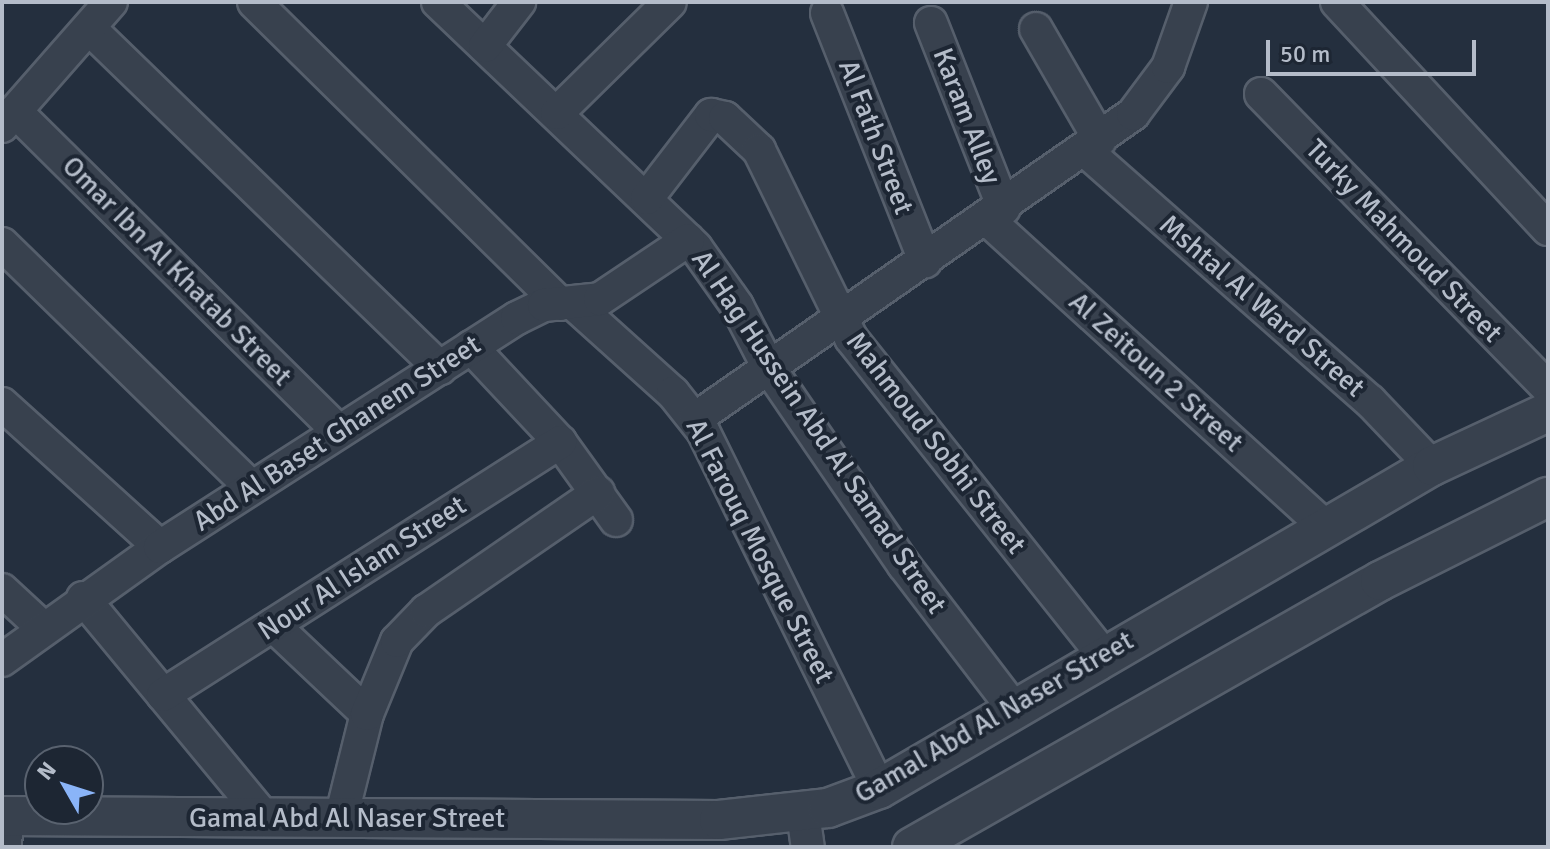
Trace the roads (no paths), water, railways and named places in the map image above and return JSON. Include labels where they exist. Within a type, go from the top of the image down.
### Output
[{"type":"street","points":[[9,119],[111,2]]},
{"type":"street","name":"Al Farouq Mosque Street","points":[[254,2],[567,304],[695,419],[879,789]]},
{"type":"street","name":"Al Hag Hussein Abd Al Samad Street","points":[[438,2],[688,240],[737,306],[769,368],[904,565],[1014,709]]},
{"type":"street","points":[[485,46],[519,2]]},
{"type":"street","points":[[557,113],[670,2]]},
{"type":"street","points":[[695,419],[1093,146],[1133,114],[1168,67],[1191,2]]},
{"type":"street","points":[[1337,2],[1548,229]]},
{"type":"street","name":"Al Fath Street","points":[[827,13],[925,261]]},
{"type":"street","name":"Karam Alley","points":[[931,23],[996,213]]},
{"type":"street","points":[[89,28],[440,368]]},
{"type":"street","name":"Mshtal Al Ward Street","points":[[1036,29],[1093,146],[1370,401],[1432,466]]},
{"type":"street","name":"Turky Mahmoud Street","points":[[1261,94],[1548,388]]},
{"type":"street","name":"Mahmoud Sobhi Street","points":[[647,198],[711,115],[725,118],[768,163],[840,319],[1104,656]]},
{"type":"street","name":"Omar Ibn Al Khatab Street","points":[[9,119],[338,431]]},
{"type":"street","name":"Al Zeitoun 2 Street","points":[[996,213],[1324,526]]},
{"type":"street","name":"Abd Al Baset Ghanem Street","points":[[2,660],[83,598],[530,310],[600,299],[688,240]]},
{"type":"street","points":[[2,244],[251,487]]},
{"type":"street","points":[[471,347],[560,442],[616,520]]},
{"type":"street","points":[[2,404],[160,547]]},
{"type":"street","name":"Gamal Abd Al Naser Street","points":[[5,826],[264,817],[324,828],[719,820],[805,830],[1324,526],[1432,466],[1548,412]]},
{"type":"street","name":"Nour Al Islam Street","points":[[163,695],[560,442]]},
{"type":"street","points":[[324,828],[397,641],[426,611],[598,493]]},
{"type":"street","points":[[912,847],[1380,581],[1548,497]]},
{"type":"street","points":[[2,590],[43,628]]},
{"type":"street","points":[[83,598],[264,817]]},
{"type":"street","points":[[273,625],[367,714]]}]
